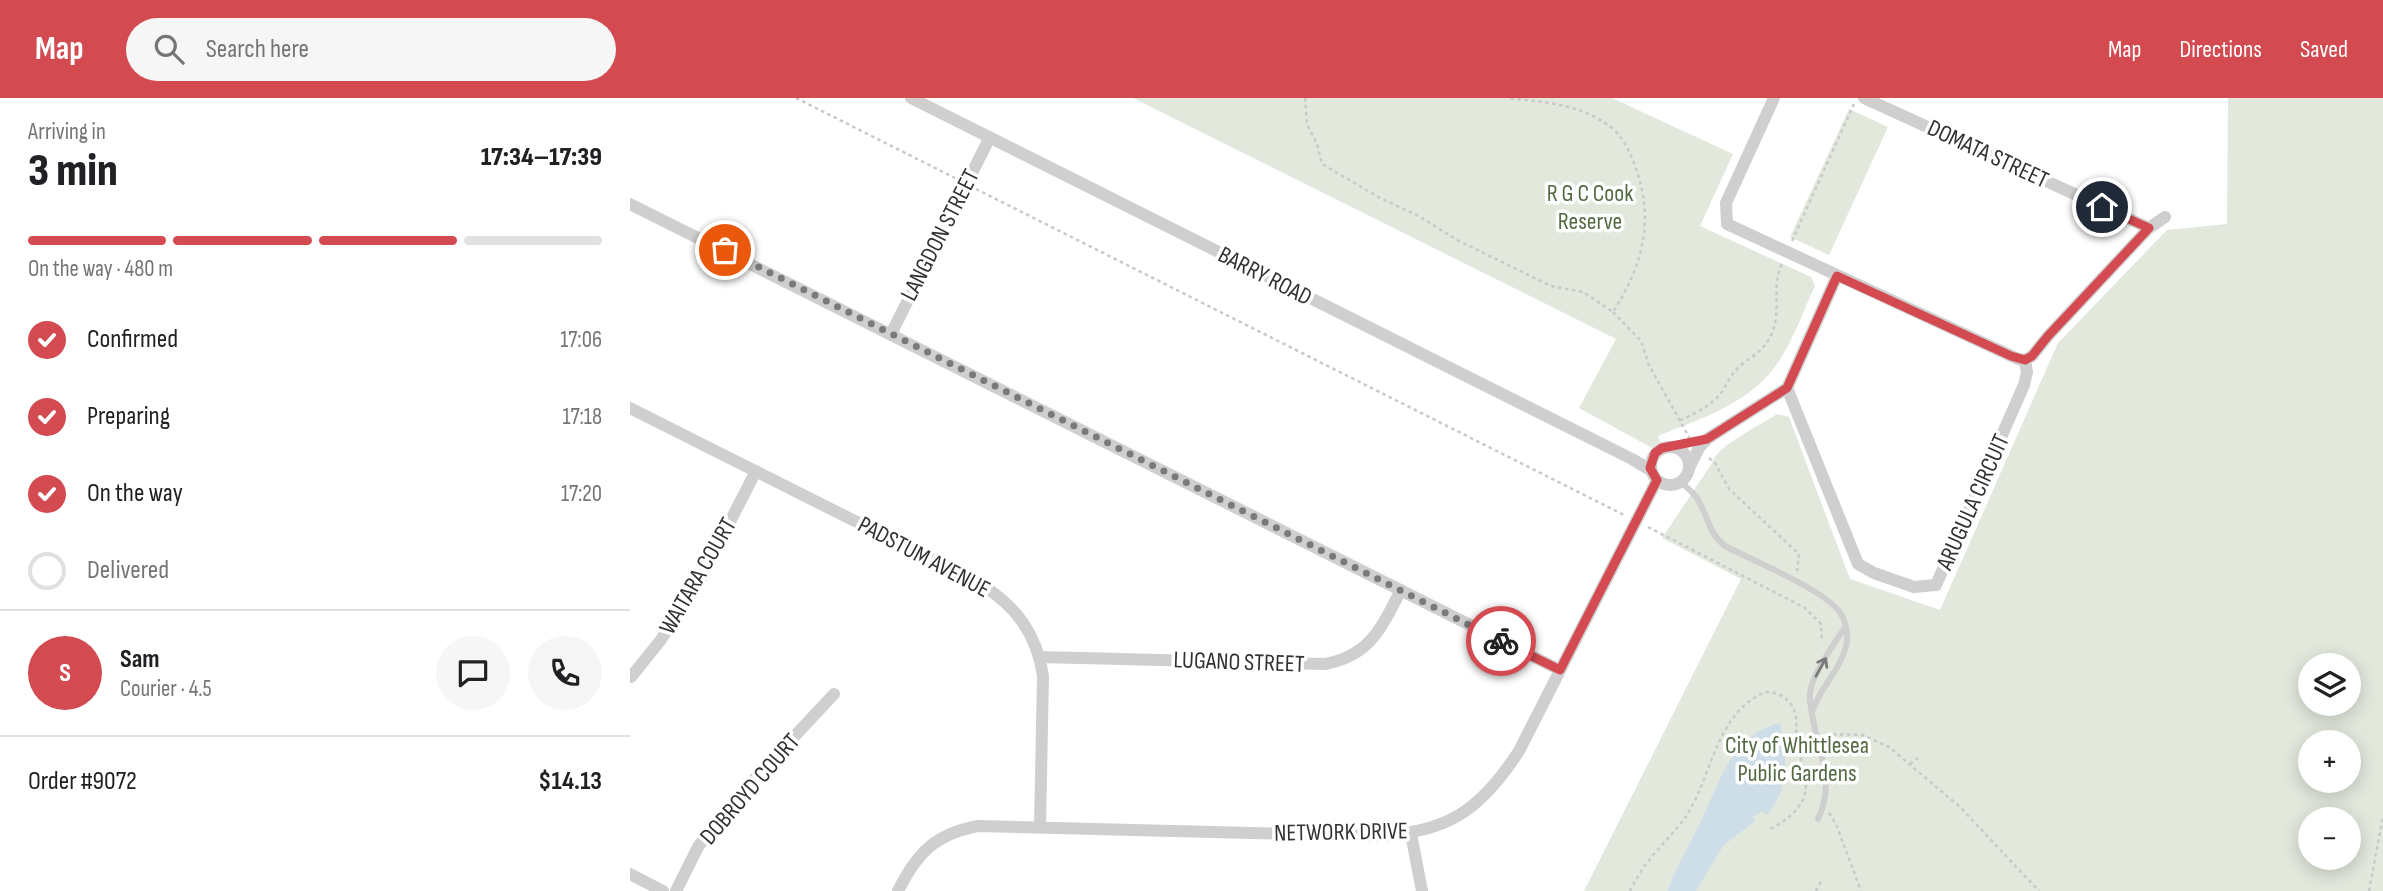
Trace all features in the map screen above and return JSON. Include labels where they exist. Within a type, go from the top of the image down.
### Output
[{"type":"street","name":"BARRY ROAD","points":[[911,98],[1620,453],[1654,476]]},
{"type":"street","points":[[1774,98],[1726,203],[1727,224],[2011,356],[2025,360],[2032,356],[2149,228],[2165,217]]},
{"type":"street","name":"DOMATA STREET","points":[[1864,98],[2149,228]]},
{"type":"street","name":"LANGDON STREET","points":[[891,334],[990,137]]},
{"type":"street","points":[[630,204],[1560,670]]},
{"type":"street","points":[[1695,447],[1689,468],[1681,482],[1666,485],[1654,476],[1651,460],[1655,453],[1670,447],[1695,447],[1787,388],[1837,276]]},
{"type":"street","name":"ARUGULA CIRCUIT","points":[[1787,388],[1858,564],[1874,573],[1914,587],[1936,584],[2024,385],[2027,372],[2025,360]]},
{"type":"street","name":"PADSTUM AVENUE","points":[[630,408],[999,596],[1023,621],[1040,657],[1044,692],[1040,827]]},
{"type":"street","points":[[1670,447],[1684,453],[1689,468]]},
{"type":"street","name":"BARRY ROAD","points":[[1620,453],[1655,453]]},
{"type":"street","name":"WAITARA COURT","points":[[631,677],[660,641],[696,588],[757,471]]},
{"type":"street","name":"NETWORK DRIVE","points":[[898,891],[923,851],[948,834],[978,826],[1375,836],[1411,834],[1446,822],[1488,793],[1519,751],[1636,521],[1654,476]]},
{"type":"street","name":"LUGANO STREET","points":[[1040,657],[1325,664],[1341,661],[1367,646],[1379,632],[1401,590]]},
{"type":"street","name":"DOBROYD COURT","points":[[676,891],[698,847],[722,814],[834,694]]},
{"type":"street","points":[[1411,834],[1422,891]]},
{"type":"street","points":[[630,874],[663,891]]},
{"type":"lane","points":[[1681,482],[1697,498],[1707,524],[1717,540],[1824,597],[1836,606],[1843,616],[1848,639],[1846,648],[1812,712]]},
{"type":"lane","points":[[1818,819],[1826,798],[1826,773],[1815,733],[1810,698],[1812,684],[1845,626]]},
{"type":"path","points":[[796,98],[1783,596],[1818,619],[1823,632],[1822,645]]},
{"type":"path","points":[[1305,98],[1307,124],[1317,144],[1322,164],[1350,182],[1417,215],[1457,240],[1551,286],[1583,292],[1614,312],[1641,341],[1649,365],[1695,447],[1716,463],[1729,489],[1798,554],[1798,568],[1783,596]]},
{"type":"path","points":[[1507,98],[1572,107],[1613,129],[1630,152],[1644,194],[1645,220],[1636,267],[1614,312]]},
{"type":"path","points":[[1680,420],[1720,395],[1738,367],[1754,358],[1767,344],[1776,313],[1775,283],[1857,98]]},
{"type":"path","points":[[1630,891],[1647,863],[1688,813],[1710,768],[1724,730],[1744,706],[1765,692],[1785,697],[1793,706],[1805,782],[1799,807],[1769,830]]},
{"type":"path","points":[[1815,733],[1871,737],[1910,764],[1960,807],[2039,891]]},
{"type":"path","points":[[1910,764],[1918,758]]},
{"type":"path","points":[[1823,809],[1831,814],[1836,824],[1861,891]]},
{"type":"path","points":[[2370,891],[2383,816]]},
{"type":"path","points":[[1816,891],[1821,881]]},
{"type":"green space","name":"R G C Cook Reserve","points":[[1133,98],[1612,98],[1733,154],[1700,226],[1811,277],[1815,286],[1786,349],[1763,381],[1721,409],[1658,436],[1665,455],[1579,408],[1616,339]]},
{"type":"green space","name":"City of Whittlesea Public Gardens","points":[[2228,98],[2383,98],[2383,891],[1584,891],[1741,579],[1662,538],[1721,450],[1777,414],[1789,417],[1850,579],[1940,610],[2058,343],[2167,230],[2227,224]]},
{"type":"green space","points":[[1849,109],[1888,127],[1829,255],[1790,237]]},
{"type":"shaded area","points":[[1780,723],[1785,771],[1784,783],[1775,804],[1767,815],[1762,811],[1753,817],[1755,821],[1723,846],[1696,891],[1668,891],[1718,782],[1737,751],[1763,729]]},
{"type":"way so far","points":[[725,250],[1501,641]]},
{"type":"route","points":[[1501,641],[1560,670],[1657,480],[1650,468],[1655,453],[1662,448],[1707,439],[1787,388],[1837,276],[2025,360],[2032,356],[2149,228],[2102,207]]}]
